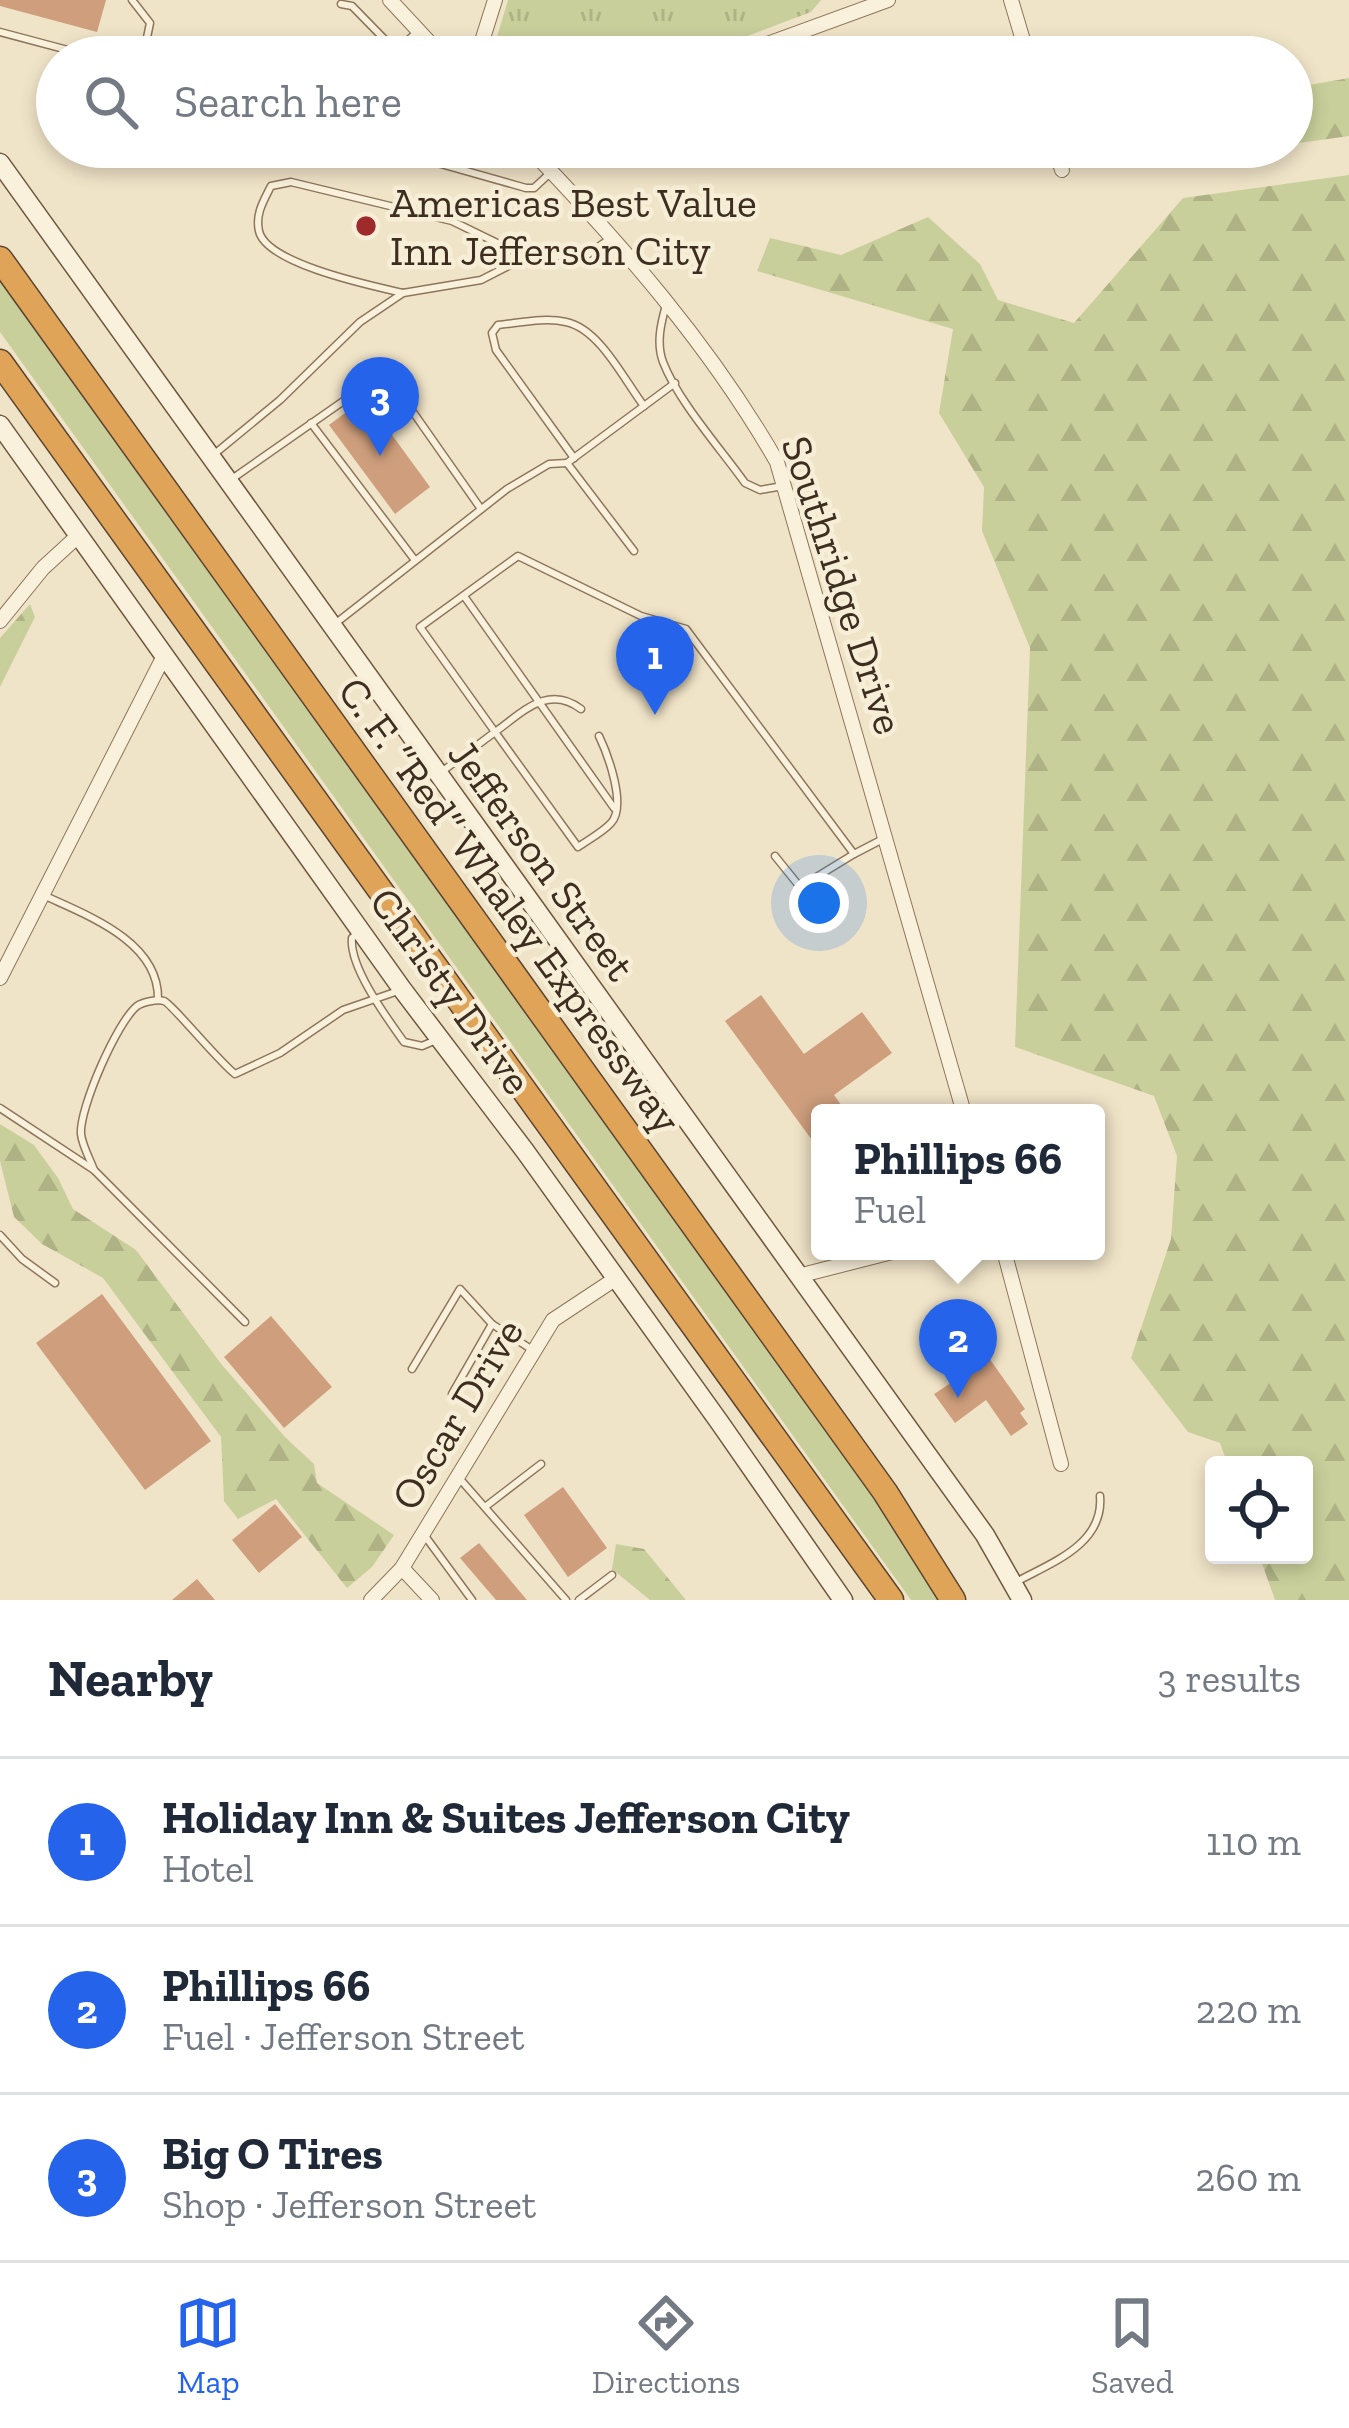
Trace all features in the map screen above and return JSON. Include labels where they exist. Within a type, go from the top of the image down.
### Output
[{"type":"highway","name":"C. F. “Red” Whaley Expressway","points":[[0,259],[885,1492],[952,1600]]},
{"type":"highway","points":[[0,362],[891,1600]]},
{"type":"street","points":[[391,0],[423,36]]},
{"type":"street","points":[[484,36],[495,0]]},
{"type":"street","points":[[780,36],[837,11],[888,0]]},
{"type":"street","points":[[1011,0],[1022,36]]},
{"type":"street","name":"Jefferson Street","points":[[0,163],[985,1535],[1018,1592]]},
{"type":"street","name":"Southridge Drive","points":[[548,168],[698,338],[777,462],[961,1104]]},
{"type":"street","name":"Christy Drive","points":[[0,425],[843,1600]]},
{"type":"street","points":[[0,621],[43,568],[79,535]]},
{"type":"street","points":[[0,978],[165,654]]},
{"type":"street","points":[[798,1276],[861,1260]]},
{"type":"street","points":[[1006,1260],[1061,1464]]},
{"type":"street","name":"Oscar Drive","points":[[370,1600],[401,1568],[553,1320],[615,1279]]},
{"type":"street","points":[[401,1568],[432,1600]]},
{"type":"lane","points":[[132,0],[150,23],[147,36]]},
{"type":"lane","points":[[341,4],[352,6],[378,36]]},
{"type":"lane","points":[[412,36],[418,30]]},
{"type":"lane","points":[[0,32],[36,42]]},
{"type":"lane","points":[[455,168],[526,188],[534,188],[551,172]]},
{"type":"lane","points":[[526,257],[452,221],[291,182],[271,186],[260,207],[259,233],[265,242],[329,276],[403,293],[481,280],[526,257],[587,255],[612,237]]},
{"type":"lane","points":[[210,458],[280,400],[360,322],[403,293]]},
{"type":"lane","points":[[667,301],[659,328],[662,360],[675,383],[745,483],[760,490],[784,486]]},
{"type":"lane","points":[[634,551],[496,350],[492,333],[498,325],[571,322],[588,331],[644,406]]},
{"type":"lane","points":[[227,482],[385,372],[481,509]]},
{"type":"lane","points":[[331,628],[481,509],[549,464],[571,460],[675,383]]},
{"type":"lane","points":[[310,423],[414,559]]},
{"type":"lane","points":[[599,736],[610,761],[617,812],[613,822],[578,847],[420,627],[518,556],[641,616],[686,629],[854,854]]},
{"type":"lane","points":[[464,596],[617,812]]},
{"type":"lane","points":[[437,776],[539,700],[555,697],[580,709]]},
{"type":"lane","points":[[775,856],[800,887],[887,836]]},
{"type":"lane","points":[[43,895],[99,921],[135,947],[147,962],[158,999]]},
{"type":"lane","points":[[361,931],[352,938],[351,949],[404,1042],[422,1046],[440,1038]]},
{"type":"lane","points":[[94,1170],[81,1134],[88,1098],[110,1046],[137,1006],[158,999],[171,1004],[215,1059],[236,1074],[280,1053],[344,1010],[402,989]]},
{"type":"lane","points":[[0,1108],[94,1170],[245,1322]]},
{"type":"lane","points":[[0,1234],[55,1283]]},
{"type":"lane","points":[[412,1370],[460,1289],[492,1324],[534,1351]]},
{"type":"lane","points":[[452,1394],[492,1324]]},
{"type":"lane","points":[[485,1507],[541,1464]]},
{"type":"lane","points":[[458,1476],[566,1600]]},
{"type":"lane","points":[[1018,1592],[1084,1542],[1102,1514],[1100,1496]]},
{"type":"lane","points":[[422,1534],[472,1600]]},
{"type":"lane","points":[[579,1600],[612,1574]]},
{"type":"green space","points":[[508,0],[821,0],[811,12],[748,36],[497,36]]},
{"type":"green space","points":[[1349,78],[1349,136],[1313,141],[1313,84]]},
{"type":"green space","points":[[1349,175],[1349,1600],[1275,1600],[1262,1564],[1313,1564],[1313,1456],[1225,1456],[1220,1443],[1188,1432],[1131,1358],[1171,1239],[1177,1156],[1154,1096],[1015,1047],[1030,648],[982,531],[984,487],[939,413],[953,329],[757,271],[770,238],[841,255],[928,217],[980,264],[998,300],[1074,323],[1183,198]]},
{"type":"green space","points":[[0,276],[888,1514],[940,1600],[911,1600],[0,332]]},
{"type":"green space","points":[[30,604],[35,617],[0,687],[0,638]]},
{"type":"green space","points":[[0,1124],[34,1145],[73,1209],[136,1250],[222,1365],[314,1464],[317,1483],[394,1535],[372,1567],[347,1588],[276,1499],[238,1519],[224,1501],[221,1437],[103,1278],[42,1244],[14,1217],[0,1161]]},
{"type":"green space","points":[[616,1544],[644,1549],[686,1600],[650,1600],[612,1569]]},
{"type":"building","points":[[0,0],[106,0],[97,32],[0,6]]},
{"type":"building","points":[[365,398],[430,487],[395,514],[329,425]]},
{"type":"building","points":[[761,995],[804,1054],[862,1012],[892,1053],[834,1095],[840,1104],[811,1104],[811,1139],[725,1021]]},
{"type":"building","points":[[102,1294],[211,1441],[145,1490],[36,1343]]},
{"type":"building","points":[[271,1316],[332,1387],[284,1428],[224,1357]]},
{"type":"building","points":[[989,1358],[1025,1409],[1020,1413],[1028,1424],[1011,1436],[986,1400],[955,1423],[934,1394]]},
{"type":"building","points":[[563,1487],[607,1548],[568,1577],[524,1515]]},
{"type":"building","points":[[275,1504],[302,1537],[259,1573],[232,1540]]},
{"type":"building","points":[[479,1543],[527,1600],[496,1600],[460,1558]]},
{"type":"building","points":[[197,1579],[215,1600],[172,1600]]},
{"type":"place","name":"Americas Best Value Inn Jefferson City","points":[[366,226]]},
{"type":"place","name":"Big O Tires","points":[[380,456]]},
{"type":"place","name":"Holiday Inn & Suites Jefferson City","points":[[655,715]]},
{"type":"place","name":"Phillips 66","points":[[958,1398]]}]
